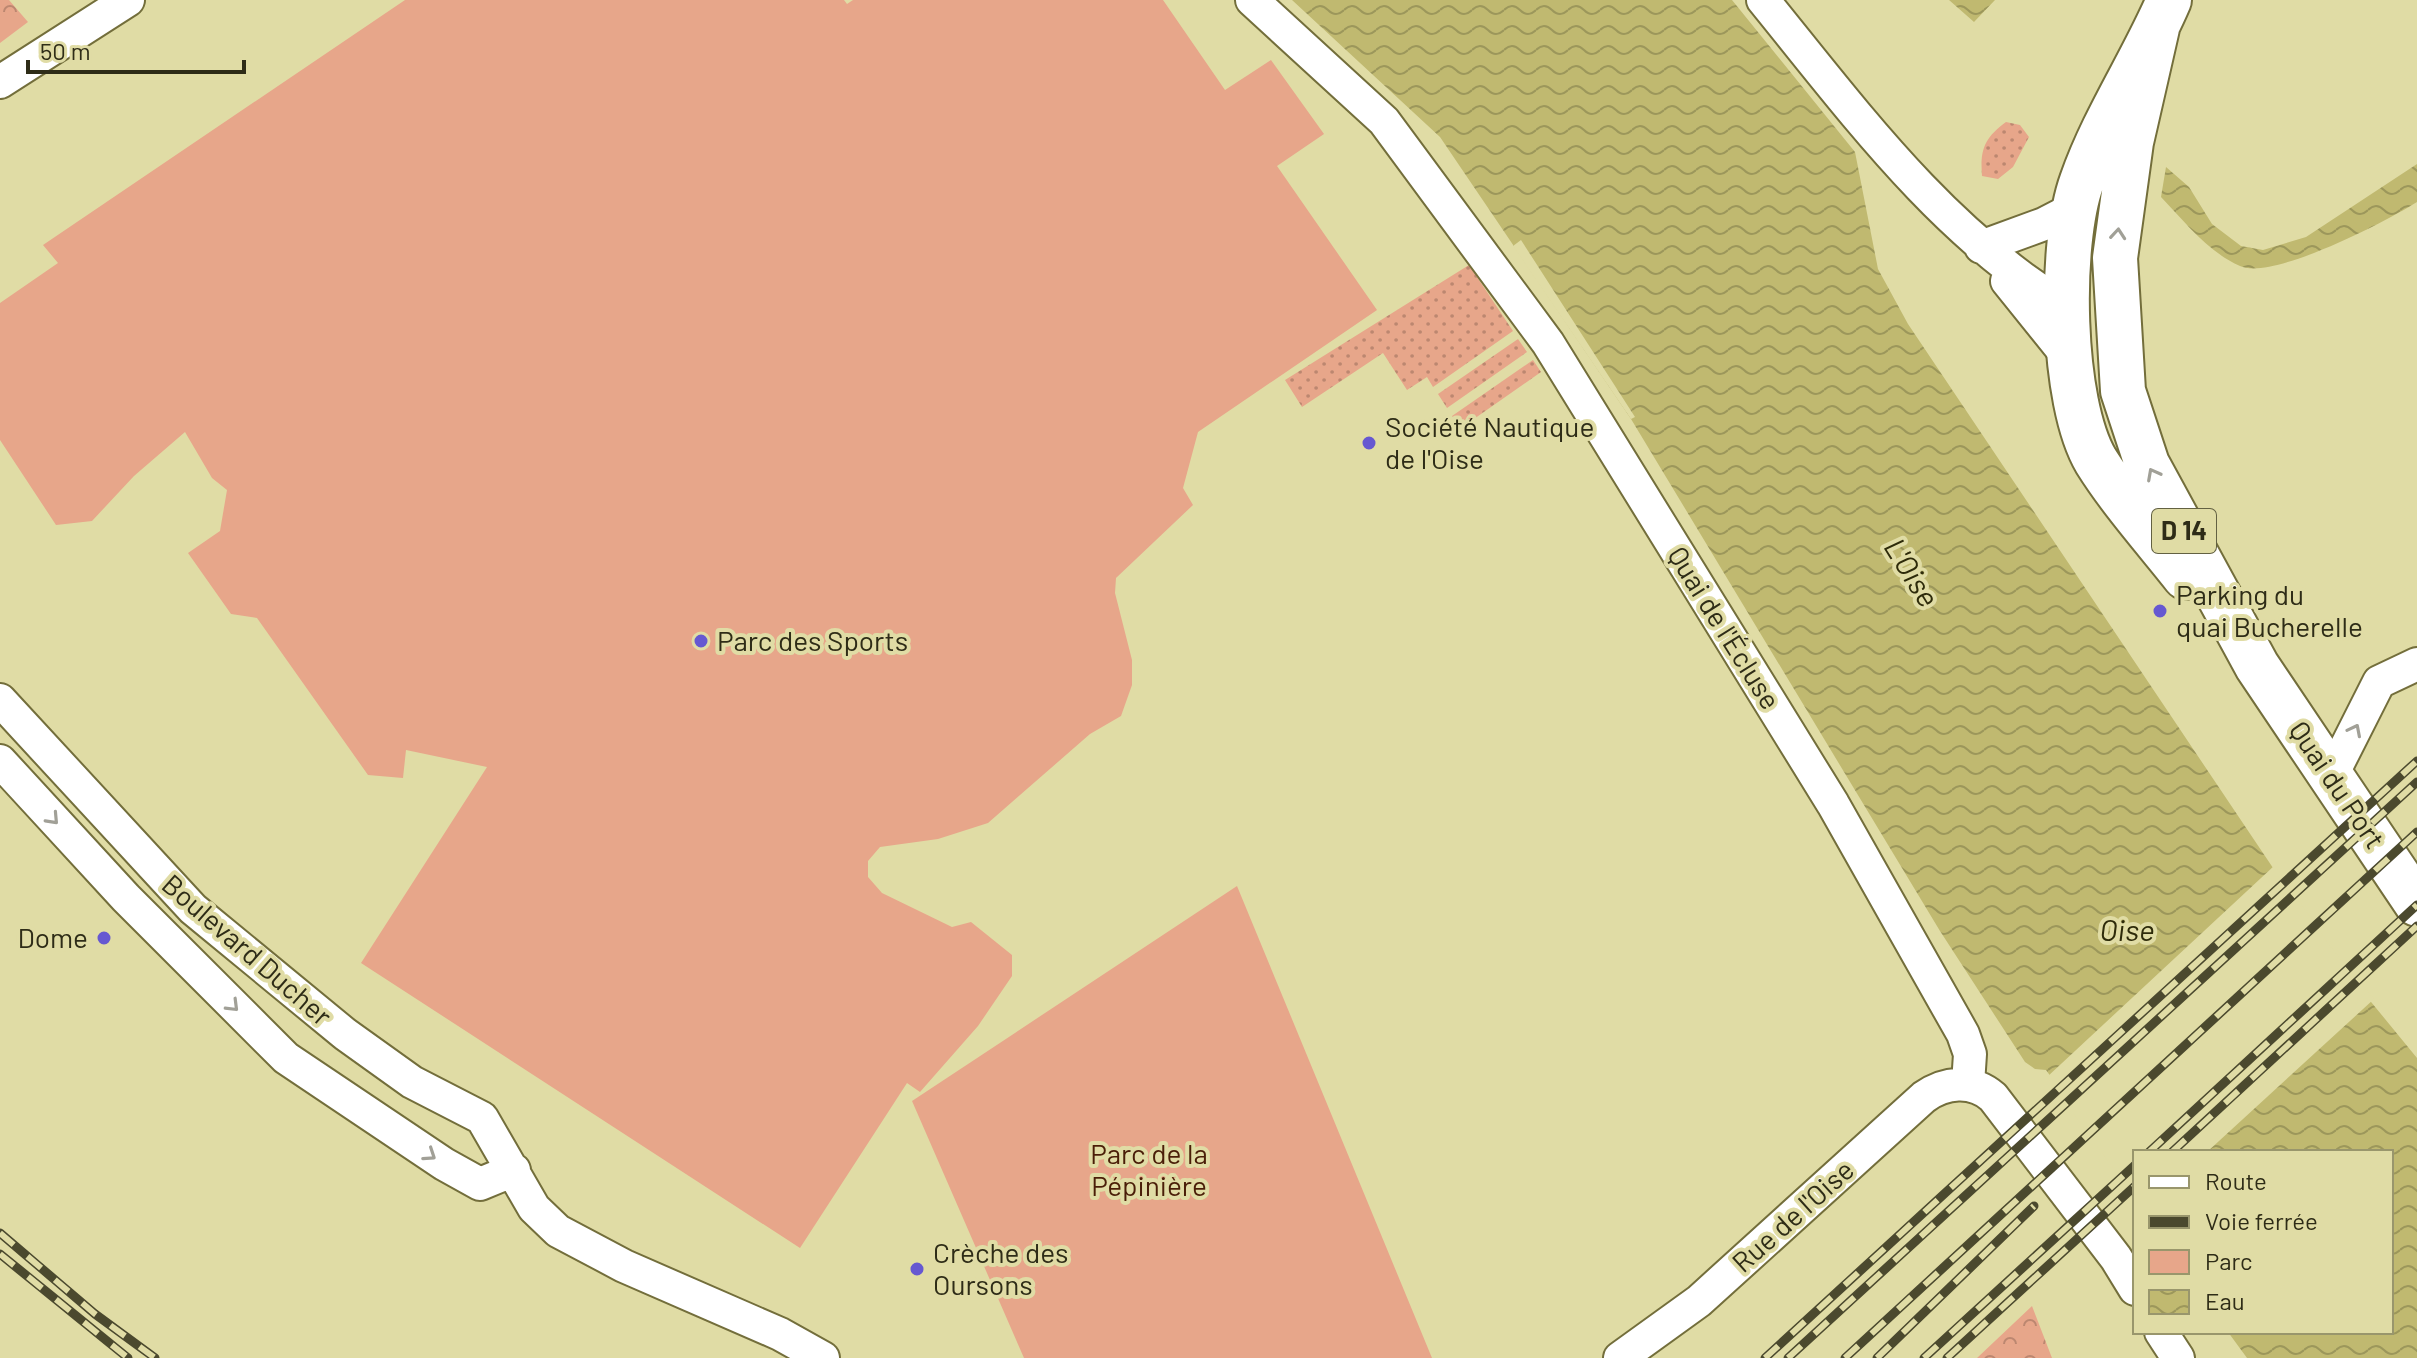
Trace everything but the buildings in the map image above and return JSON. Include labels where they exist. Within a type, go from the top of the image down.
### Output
[{"type":"main road","name":"D 14","points":[[2069,309],[2073,209],[2083,178],[2163,14]]},
{"type":"main road","name":"D 14","points":[[2117,312],[2115,258],[2121,203],[2163,14]]},
{"type":"main road","points":[[2069,309],[2117,312]]},
{"type":"main road","name":"Quai du Port","points":[[2069,309],[2069,358],[2079,415],[2095,459],[2257,666],[2417,904]]},
{"type":"main road","name":"Quai du Port","points":[[2117,312],[2123,391],[2147,464],[2257,666]]},
{"type":"street","points":[[0,82],[128,0]]},
{"type":"street","name":"Quai de l'Écluse","points":[[1252,0],[1384,121],[1469,231],[1548,343],[1849,831],[1963,1034],[1970,1054],[1968,1084]]},
{"type":"street","points":[[1763,0],[1877,140],[1981,247],[2069,358]]},
{"type":"street","points":[[1981,247],[2044,224],[2073,209]]},
{"type":"street","points":[[1981,247],[2012,273],[2069,309]]},
{"type":"street","points":[[2331,777],[2379,682],[2417,664]]},
{"type":"street","name":"Boulevard Ducher","points":[[0,700],[193,909],[345,1034],[397,1071],[482,1118],[534,1208],[558,1231],[624,1266],[780,1334],[823,1358]]},
{"type":"street","name":"Boulevard Ducher","points":[[0,761],[126,898],[286,1058],[480,1184],[514,1170]]},
{"type":"street","points":[[365,1112],[397,1071]]},
{"type":"street","points":[[1968,1084],[1988,1093],[2000,1105],[2116,1258],[2133,1286]]},
{"type":"street","name":"Rue de l'Oise","points":[[1620,1358],[1699,1301],[1924,1097],[1942,1087],[1968,1084]]},
{"type":"street","points":[[2162,1334],[2178,1358]]},
{"type":"green space","points":[[0,0],[9,0],[28,22],[0,43]]},
{"type":"green space","name":"Parc des Sports","points":[[405,0],[844,0],[847,4],[853,0],[1163,0],[1225,90],[1271,60],[1324,134],[1277,166],[1377,310],[1198,432],[1183,488],[1193,505],[1116,578],[1115,593],[1132,660],[1132,685],[1121,716],[1090,734],[988,823],[938,839],[880,847],[868,861],[868,877],[882,893],[952,927],[971,922],[1012,955],[1012,976],[978,1026],[920,1092],[907,1083],[800,1248],[361,963],[487,767],[406,750],[403,778],[368,775],[257,618],[231,614],[188,553],[220,531],[227,490],[212,478],[185,432],[134,476],[92,521],[56,525],[0,440],[0,303],[58,263],[43,245]]},
{"type":"green space","points":[[2006,122],[2020,125],[2029,137],[2013,167],[1998,179],[1982,176],[1985,145]]},
{"type":"green space","points":[[1469,265],[1513,331],[1433,387],[1427,377],[1407,390],[1383,353],[1302,407],[1285,380]]},
{"type":"green space","points":[[1518,339],[1527,352],[1447,408],[1438,394]]},
{"type":"green space","points":[[1533,360],[1541,372],[1461,428],[1452,416]]},
{"type":"green space","name":"Parc de la Pépinière","points":[[1237,886],[1432,1358],[1024,1358],[912,1101]]},
{"type":"green space","points":[[2032,1306],[2052,1358],[1977,1358]]},
{"type":"water","name":"Oise","points":[[1292,0],[1732,0],[1855,152],[1878,269],[1908,324],[2326,947],[2417,1058],[2417,1358],[2247,1358],[2229,1334],[2393,1334],[2393,1150],[2133,1150],[2133,1190],[2046,1070],[2035,1069],[2025,1062],[1940,931],[1631,419],[1440,137]]},
{"type":"water","points":[[1949,0],[1995,0],[1974,22]]},
{"type":"water","points":[[2417,164],[2417,202],[2329,247],[2277,265],[2256,268],[2240,266],[2218,253],[2161,197],[2166,167],[2189,187],[2212,224],[2241,246],[2263,250],[2306,237]]},
{"type":"pier","points":[[1521,240],[1635,417],[1631,419],[1513,246]]},
{"type":"pier","points":[[2275,865],[2329,945],[2374,999],[2209,1150],[2133,1150],[2133,1196],[2047,1077]]},
{"type":"railway","points":[[1765,1358],[2417,761]]},
{"type":"railway","points":[[1788,1358],[2417,782]]},
{"type":"railway","points":[[1845,1358],[2417,832]]},
{"type":"railway","points":[[2151,1150],[2417,905]]},
{"type":"railway","points":[[2174,1150],[2417,926]]},
{"type":"railway","points":[[1924,1358],[2133,1167]]},
{"type":"railway","points":[[1947,1358],[2133,1188]]},
{"type":"railway","points":[[1877,1358],[2034,1206]]},
{"type":"railway","points":[[0,1233],[95,1314],[155,1358]]},
{"type":"railway","points":[[0,1254],[128,1358]]},
{"type":"place","name":"Société Nautique de l'Oise","points":[[1369,443]]},
{"type":"place","name":"Parking du quai Bucherelle","points":[[2160,611]]},
{"type":"place","name":"Parc des Sports","points":[[701,641]]},
{"type":"place","name":"Dome","points":[[104,938]]},
{"type":"place","name":"Crèche des Oursons","points":[[917,1269]]},
{"type":"water label","name":"L'Oise","points":[[1911,573]]}]
